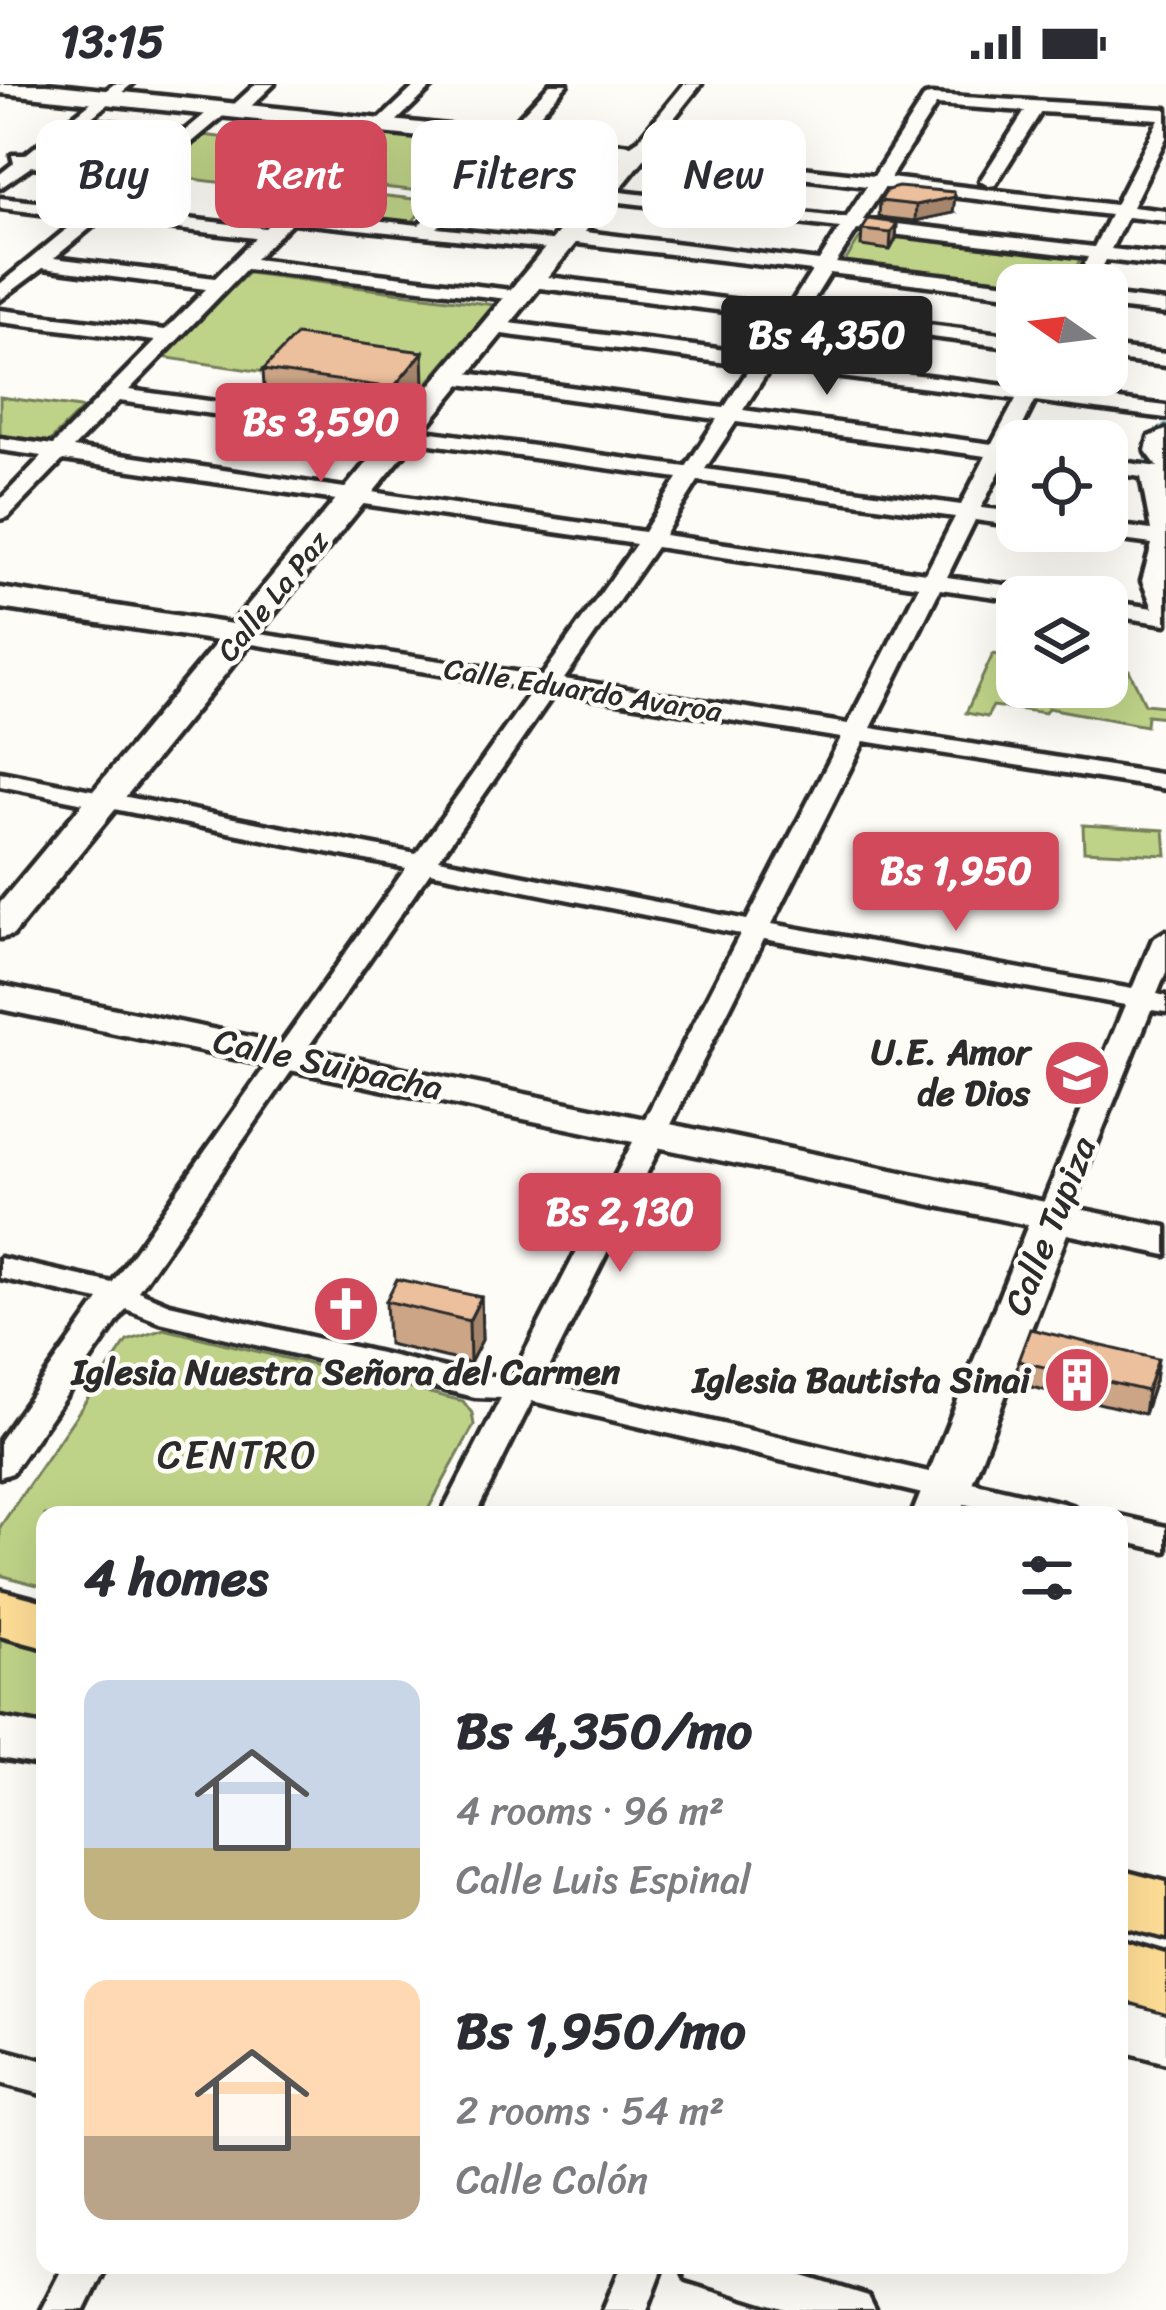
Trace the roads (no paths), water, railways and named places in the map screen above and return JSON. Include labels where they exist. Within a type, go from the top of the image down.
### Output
[{"type":"highway","points":[[0,1613],[36,1623]]},
{"type":"highway","points":[[1128,1900],[1166,1910]]},
{"type":"highway","points":[[1128,1972],[1166,1983]]},
{"type":"street","points":[[80,84],[117,90]]},
{"type":"street","points":[[388,121],[427,84]]},
{"type":"street","points":[[526,120],[559,84]]},
{"type":"street","name":"Calle La Paz","points":[[618,176],[693,84]]},
{"type":"street","points":[[4,87],[117,90],[243,101],[411,123]]},
{"type":"street","points":[[0,183],[117,90]]},
{"type":"street","points":[[0,1465],[651,538],[931,100],[1166,118],[1094,264]]},
{"type":"street","points":[[191,139],[243,101]]},
{"type":"street","points":[[988,182],[1036,106]]},
{"type":"street","points":[[618,145],[1125,204],[1166,202]]},
{"type":"street","points":[[0,157],[36,161]]},
{"type":"street","points":[[883,176],[988,182],[1125,204],[1166,216]]},
{"type":"street","points":[[618,197],[1166,261]]},
{"type":"street","points":[[0,203],[36,207]]},
{"type":"street","points":[[191,225],[269,234]]},
{"type":"street","points":[[387,227],[996,287]]},
{"type":"street","points":[[0,294],[79,228]]},
{"type":"street","points":[[0,512],[275,228]]},
{"type":"street","points":[[424,231],[427,228]]},
{"type":"street","name":"Calle La Paz","points":[[0,927],[576,228]]},
{"type":"street","points":[[39,262],[223,285]]},
{"type":"street","points":[[244,263],[795,314],[996,339]]},
{"type":"street","points":[[1128,303],[1166,308]]},
{"type":"street","points":[[0,316],[172,337]]},
{"type":"street","points":[[494,327],[764,361],[996,382]]},
{"type":"street","points":[[1128,355],[1166,360]]},
{"type":"street","points":[[452,377],[996,451]]},
{"type":"street","points":[[114,394],[408,431],[996,516]]},
{"type":"street","points":[[1094,396],[1165,409]]},
{"type":"street","points":[[1128,610],[1166,614],[1153,581],[1165,539],[1156,451],[1163,436]]},
{"type":"street","points":[[0,444],[996,590]]},
{"type":"street","points":[[1128,468],[1161,470]]},
{"type":"street","points":[[463,1506],[969,513],[996,471]]},
{"type":"street","points":[[1128,534],[1165,539]]},
{"type":"street","name":"Calle Eduardo Avaroa","points":[[0,598],[1166,782]]},
{"type":"street","points":[[0,779],[758,930],[1155,1002]]},
{"type":"street","name":"Calle Tupiza","points":[[942,1502],[1053,1215],[1155,1002],[1166,938]]},
{"type":"street","name":"Calle Suipacha","points":[[0,997],[1166,1240]]},
{"type":"street","points":[[0,1268],[120,1295],[160,1312],[453,1381],[526,1389],[942,1502],[979,1506]]},
{"type":"street","points":[[1128,1530],[1166,1538]]},
{"type":"street","points":[[0,1738],[36,1744]]},
{"type":"street","points":[[0,1761],[36,1767]]},
{"type":"street","points":[[1128,2028],[1166,2039]]},
{"type":"street","points":[[0,2066],[36,2076]]},
{"type":"street","points":[[63,2310],[81,2274]]},
{"type":"street","points":[[625,2310],[639,2274]]},
{"type":"street","points":[[732,2274],[853,2310]]},
{"type":"waterway","points":[[1147,458],[1147,437],[1166,426]]},
{"type":"place","name":"U.E. Amor de Dios","points":[[1077,1073]]},
{"type":"place","name":"Iglesia Nuestra Señora del Carmen","points":[[346,1309]]},
{"type":"place","name":"Iglesia Bautista Sinai","points":[[1077,1380]]},
{"type":"district","name":"CENTRO","points":[[238,1454]]}]
